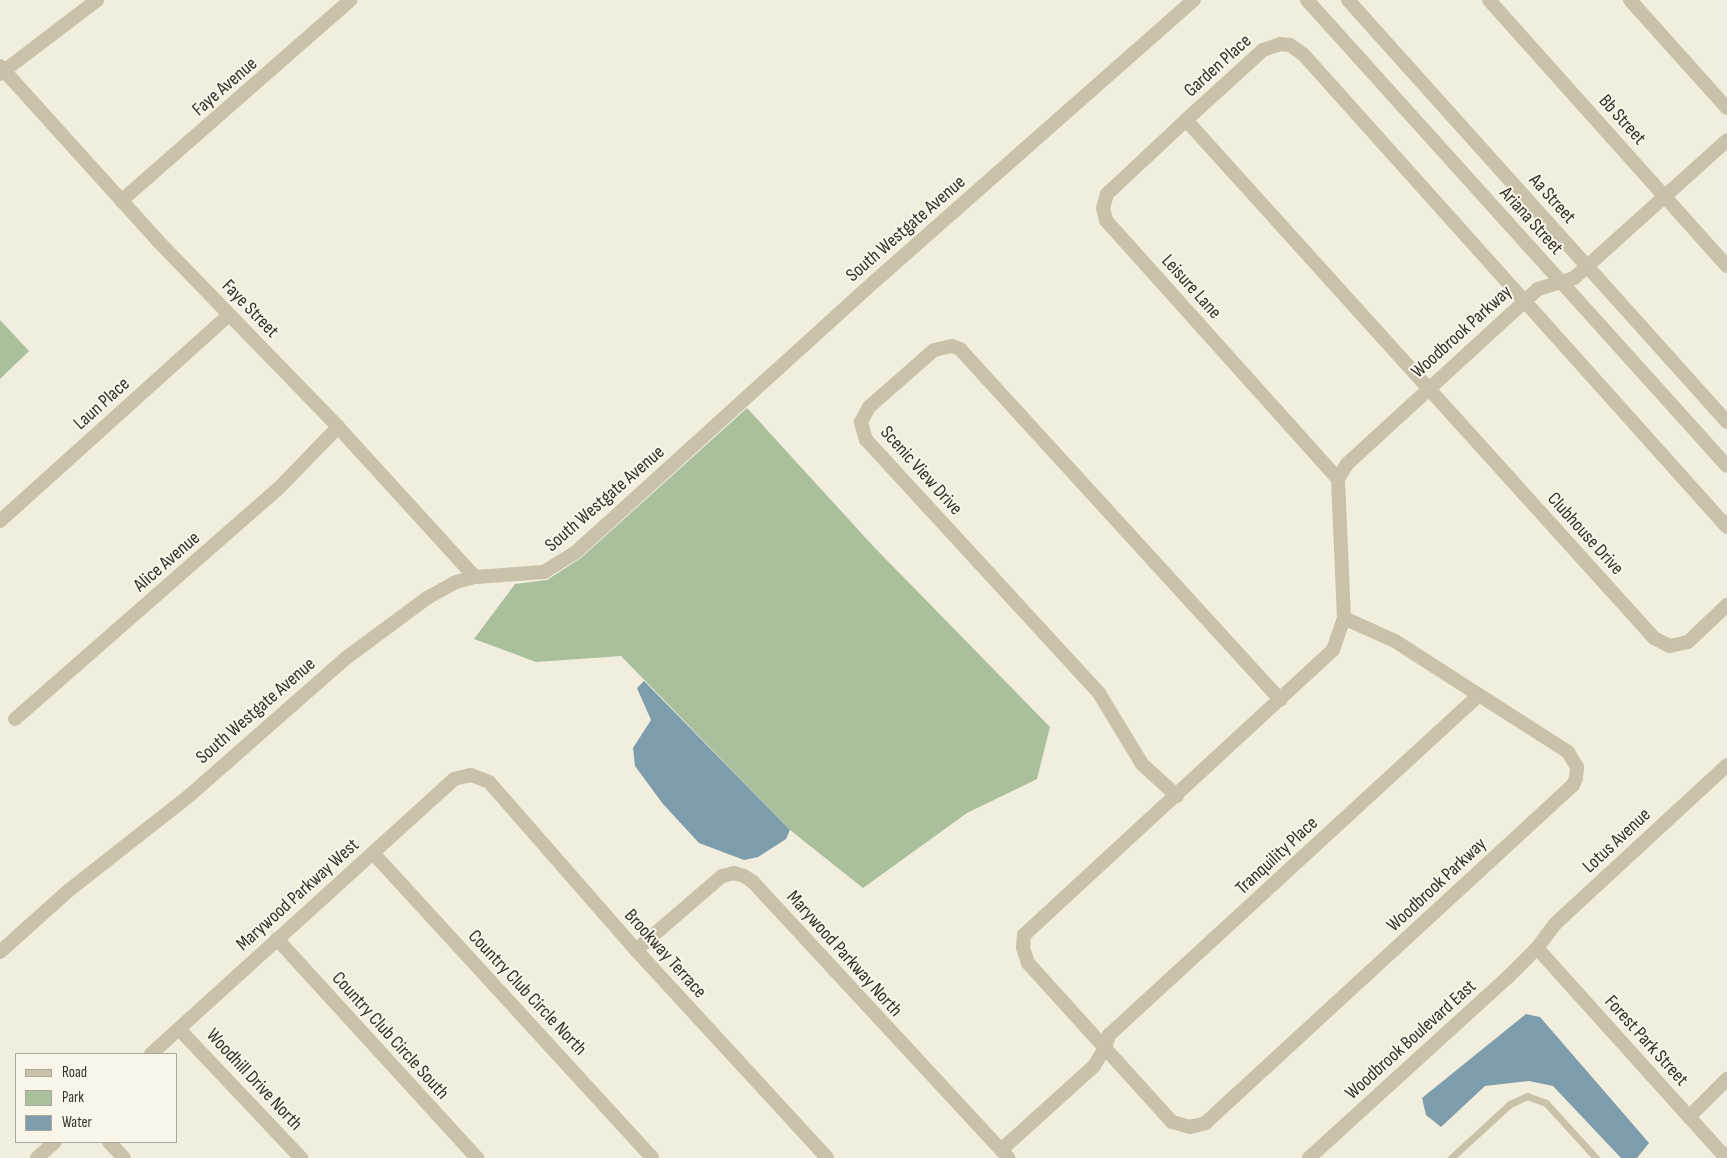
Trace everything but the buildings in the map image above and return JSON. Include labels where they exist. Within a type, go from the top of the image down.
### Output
[{"type":"street","points":[[1,70],[97,0]]},
{"type":"street","name":"Faye Avenue","points":[[121,201],[351,0]]},
{"type":"street","name":"South Westgate Avenue","points":[[0,952],[68,891],[190,795],[346,658],[441,589],[475,577],[544,572],[576,552],[875,281],[1194,0]]},
{"type":"street","name":"Ariana Street","points":[[1307,0],[1727,466]]},
{"type":"street","name":"Aa Street","points":[[1348,0],[1727,422]]},
{"type":"street","name":"Bb Street","points":[[1489,0],[1727,266]]},
{"type":"street","points":[[1630,0],[1727,108]]},
{"type":"street","name":"Garden Place","points":[[1428,387],[1186,120],[1270,46],[1280,44],[1296,48],[1524,302]]},
{"type":"street","name":"Faye Street","points":[[1,70],[121,201],[338,427],[475,577]]},
{"type":"street","name":"Leisure Lane","points":[[1186,120],[1107,194],[1103,208],[1106,220],[1338,480]]},
{"type":"street","name":"Woodbrook Parkway","points":[[1344,618],[1374,630],[1568,752],[1577,767],[1573,786],[1206,1123],[1190,1128],[1172,1122],[1028,963],[1023,948],[1024,935],[1325,660],[1339,638],[1344,618],[1338,480],[1367,444],[1543,285],[1574,278],[1586,265],[1665,197],[1727,140]]},
{"type":"street","points":[[1524,302],[1727,527]]},
{"type":"street","name":"Laun Place","points":[[0,521],[229,315]]},
{"type":"street","name":"Scenic View Drive","points":[[1177,796],[1142,764],[1099,693],[866,440],[861,422],[869,407],[934,350],[952,346],[960,349],[1280,700]]},
{"type":"street","name":"Clubhouse Drive","points":[[1428,387],[1654,638],[1670,646],[1688,642],[1727,605]]},
{"type":"street","name":"Alice Avenue","points":[[14,719],[277,490],[338,427]]},
{"type":"street","name":"Tranquility Place","points":[[1105,1048],[1109,1035],[1479,695]]},
{"type":"street","name":"Lotus Avenue","points":[[1537,948],[1556,922],[1727,765]]},
{"type":"street","name":"Marywood Parkway West","points":[[152,1053],[454,779],[461,774],[476,776]]},
{"type":"street","name":"Brookway Terrace","points":[[476,776],[489,782],[636,950],[827,1158]]},
{"type":"street","name":"Country Club Circle North","points":[[373,853],[652,1158]]},
{"type":"street","name":"Marywood Parkway North","points":[[636,950],[722,876],[734,874],[744,876],[754,882],[1005,1154]]},
{"type":"street","name":"Country Club Circle South","points":[[277,939],[477,1158]]},
{"type":"street","name":"Forest Park Street","points":[[1537,948],[1726,1158]]},
{"type":"street","name":"Woodbrook Boulevard East","points":[[1309,1158],[1537,948]]},
{"type":"street","name":"Woodhill Drive North","points":[[179,1029],[300,1158]]},
{"type":"street","points":[[1005,1154],[1094,1066],[1105,1048]]},
{"type":"street","points":[[1689,1117],[1727,1079]]},
{"type":"street","points":[[37,1158],[54,1143]]},
{"type":"street","points":[[110,1143],[124,1158]]},
{"type":"lane","points":[[1451,1158],[1510,1104],[1527,1096],[1546,1104],[1596,1158]]},
{"type":"green space","points":[[0,320],[29,351],[0,379]]},
{"type":"green space","points":[[747,408],[873,546],[1050,727],[1037,779],[967,813],[863,888],[790,830],[621,656],[536,662],[474,639],[515,584],[547,580],[581,558]]},
{"type":"water","points":[[644,681],[790,830],[786,839],[758,857],[744,860],[699,843],[663,804],[635,766],[633,748],[651,720],[637,688]]},
{"type":"water","points":[[1526,1014],[1540,1017],[1649,1143],[1637,1158],[1621,1158],[1553,1086],[1529,1081],[1485,1086],[1441,1127],[1426,1115],[1422,1098]]}]
